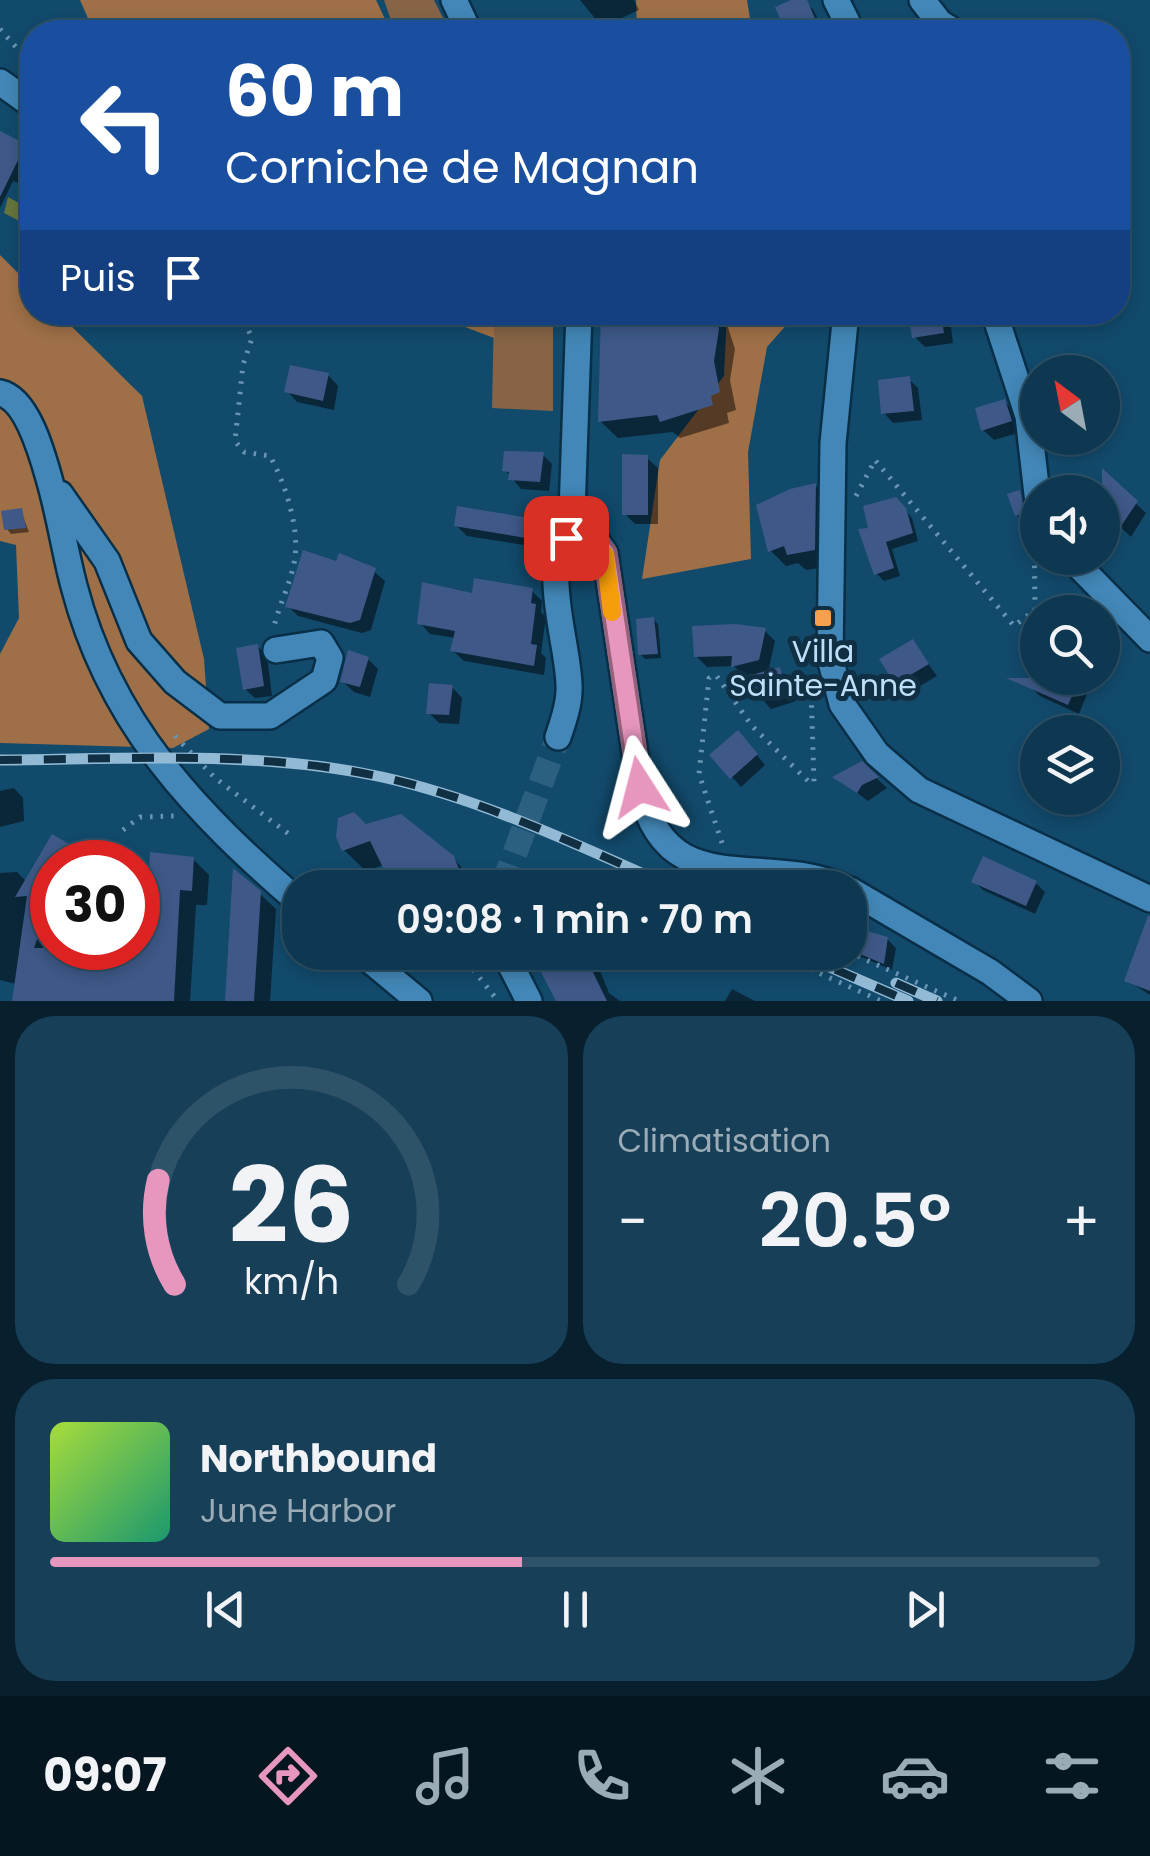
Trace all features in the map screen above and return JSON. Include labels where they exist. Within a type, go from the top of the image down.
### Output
[{"type":"street","points":[[922,0],[938,20]]},
{"type":"street","points":[[576,532],[572,512],[578,325]]},
{"type":"street","points":[[845,325],[833,443],[830,658],[842,704],[877,754],[920,790],[1150,900]]},
{"type":"street","points":[[998,325],[1028,416],[1033,475]]},
{"type":"street","points":[[0,393],[18,403],[49,478],[74,588],[108,678],[141,738],[197,810],[282,887]]},
{"type":"street","points":[[49,478],[106,561],[139,641],[190,694],[220,716],[270,716],[324,680],[330,658],[321,643],[276,650]]},
{"type":"street","points":[[558,737],[569,692],[554,566],[561,544],[576,532]]},
{"type":"street","points":[[576,532],[593,536],[605,553],[616,644],[648,818],[678,855],[727,870]]},
{"type":"street","points":[[1088,575],[1150,639]]},
{"type":"street","points":[[867,901],[1001,978],[1029,1001]]},
{"type":"street","points":[[382,970],[419,1001]]},
{"type":"street","points":[[513,970],[529,1001]]},
{"type":"path","points":[[0,29],[20,51]]},
{"type":"path","points":[[246,325],[252,338],[243,366],[235,440],[244,452],[270,456],[280,475],[295,540],[295,559],[274,625],[276,650]]},
{"type":"path","points":[[848,499],[856,496],[875,460],[1014,626],[1034,610],[1035,575]]},
{"type":"path","points":[[732,870],[700,786],[709,678],[716,676],[752,726],[810,783],[814,782],[811,686]]},
{"type":"path","points":[[172,733],[215,778],[290,835]]},
{"type":"path","points":[[123,830],[140,817],[186,816],[197,810]]},
{"type":"path","points":[[867,960],[959,1001]]},
{"type":"path","points":[[473,970],[498,1001]]},
{"type":"path","points":[[812,970],[881,1001]]},
{"type":"shaded area","points":[[80,0],[376,0],[385,20],[89,20]]},
{"type":"shaded area","points":[[384,0],[434,0],[444,20],[391,20]]},
{"type":"shaded area","points":[[636,0],[747,0],[750,20],[637,20]]},
{"type":"shaded area","points":[[8,197],[20,204],[20,221],[4,213]]},
{"type":"shaded area","points":[[0,255],[20,275],[20,325],[70,325],[142,396],[204,659],[209,729],[173,748],[0,743],[0,654],[19,618],[16,545],[0,541]]},
{"type":"shaded area","points":[[460,325],[494,325],[494,338]]},
{"type":"shaded area","points":[[494,325],[553,325],[553,411],[492,408]]},
{"type":"shaded area","points":[[726,325],[786,325],[767,347],[748,452],[751,559],[642,579],[660,460],[724,376]]},
{"type":"building","points":[[791,0],[807,0],[816,20],[781,20],[775,7]]},
{"type":"building","points":[[0,131],[20,141],[20,156],[0,197]]},
{"type":"building","points":[[601,325],[718,325],[714,361],[720,392],[711,396],[713,405],[660,422],[657,415],[598,422]]},
{"type":"building","points":[[910,325],[943,325],[944,333],[912,338]]},
{"type":"building","points":[[290,365],[329,373],[323,401],[284,392]]},
{"type":"building","points":[[910,376],[914,411],[881,414],[878,380]]},
{"type":"building","points":[[1005,399],[1012,421],[981,431],[975,408]]},
{"type":"building","points":[[504,451],[544,452],[540,482],[508,480],[509,472],[502,471]]},
{"type":"building","points":[[622,454],[648,455],[648,515],[622,515]]},
{"type":"building","points":[[816,483],[815,550],[787,555],[784,546],[768,552],[756,505],[790,489]]},
{"type":"building","points":[[1120,484],[1138,501],[1120,528]]},
{"type":"building","points":[[1020,490],[1020,514],[1015,516],[1007,494]]},
{"type":"building","points":[[896,497],[906,508],[913,533],[886,542],[894,568],[874,575],[858,529],[868,528],[863,506]]},
{"type":"building","points":[[457,506],[529,518],[526,538],[454,526]]},
{"type":"building","points":[[22,508],[26,528],[4,530],[1,511]]},
{"type":"building","points":[[303,550],[336,561],[339,553],[376,568],[360,620],[350,623],[285,607]]},
{"type":"building","points":[[474,578],[533,588],[531,603],[536,604],[531,644],[537,645],[534,666],[450,651],[455,631],[417,624],[422,582],[472,593]]},
{"type":"building","points":[[654,617],[658,654],[638,655],[636,619]]},
{"type":"building","points":[[735,624],[766,628],[759,660],[731,667],[732,656],[694,657],[692,626]]},
{"type":"building","points":[[913,639],[929,664],[895,684],[879,659]]},
{"type":"building","points":[[258,644],[264,686],[243,690],[236,648]]},
{"type":"building","points":[[348,650],[369,657],[360,687],[340,682]]},
{"type":"building","points":[[780,667],[787,690],[759,700],[751,675]]},
{"type":"building","points":[[429,683],[453,685],[449,715],[426,714]]},
{"type":"building","points":[[1045,695],[1072,695],[1068,705]]},
{"type":"building","points":[[738,730],[758,754],[730,779],[709,755]]},
{"type":"building","points":[[862,761],[879,777],[862,785],[857,793],[832,777]]},
{"type":"building","points":[[354,812],[366,824],[401,814],[454,856],[459,870],[384,870],[370,841],[342,851],[336,837],[338,818]]},
{"type":"building","points":[[160,853],[194,857],[192,891],[180,890],[174,1001],[12,1001],[27,896],[15,897],[30,871],[30,970],[160,970]]},
{"type":"building","points":[[983,856],[1037,881],[1026,906],[971,882]]},
{"type":"building","points":[[233,868],[261,891],[254,1001],[225,1001]]},
{"type":"building","points":[[1150,916],[1150,991],[1124,981]]},
{"type":"building","points":[[867,931],[888,937],[884,964],[867,957]]},
{"type":"building","points":[[540,970],[592,970],[607,1001],[556,1001]]},
{"type":"tunnel","points":[[509,870],[558,737]]},
{"type":"railway","points":[[0,760],[240,759],[335,768],[458,798],[634,870]]},
{"type":"railway","points":[[837,970],[908,1001]]},
{"type":"railway","points":[[896,983],[937,1001]]},
{"type":"slow traffic","points":[[605,555],[612,612]]},
{"type":"place","name":"Villa Sainte-Anne","points":[[823,618]]},
{"type":"route","points":[[566,538],[576,532],[587,533],[605,553],[640,787]]}]
